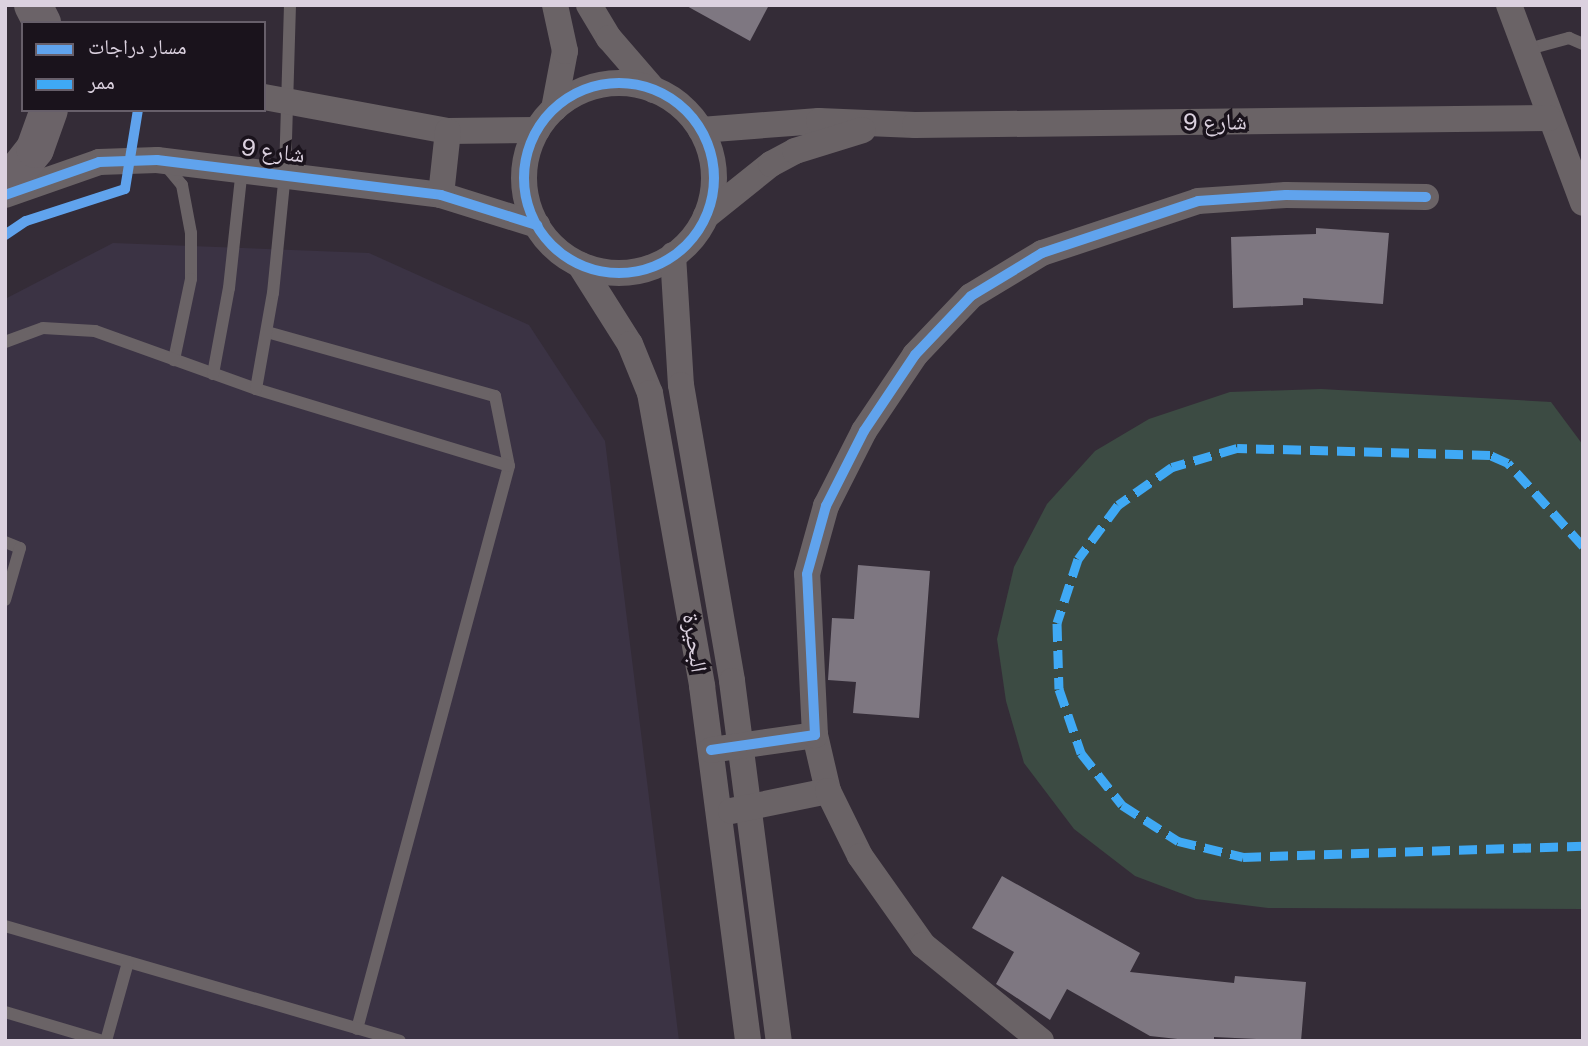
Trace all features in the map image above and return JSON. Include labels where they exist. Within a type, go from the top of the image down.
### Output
[{"type":"main road","points":[[33,5],[40,21]]},
{"type":"main road","points":[[5,187],[35,149],[48,112]]},
{"type":"street","points":[[554,109],[565,51],[555,5]]},
{"type":"street","points":[[589,5],[609,38],[654,90],[681,106],[701,130],[713,172],[706,216],[673,255],[648,268],[621,273],[580,265],[555,248],[537,225],[524,178],[537,130],[554,109],[602,85],[654,90]]},
{"type":"street","points":[[1509,5],[1583,203]]},
{"type":"street","points":[[276,99],[448,131],[537,130]]},
{"type":"street","name":"شارع 9","points":[[701,130],[820,121],[881,125],[1549,118]]},
{"type":"street","name":"شارع 9","points":[[706,216],[771,163],[795,151],[881,125]]},
{"type":"street","points":[[441,195],[448,131]]},
{"type":"street","name":"شارع 9","points":[[5,195],[99,162],[157,160],[285,173],[441,195],[537,225]]},
{"type":"street","points":[[1041,1041],[923,945],[860,856],[828,791],[815,734],[807,574],[826,506],[864,431],[915,355],[971,296],[1042,253],[1198,201],[1286,195],[1426,197]]},
{"type":"street","name":"البحيرة","points":[[673,255],[681,385],[741,745],[779,1041]]},
{"type":"street","name":"البحيرة","points":[[580,265],[630,344],[650,393],[711,750],[748,1041]]},
{"type":"street","points":[[711,750],[815,734]]},
{"type":"street","points":[[719,813],[828,791]]},
{"type":"lane","points":[[256,389],[267,331],[285,173],[276,99],[290,5]]},
{"type":"lane","points":[[1525,50],[1569,38],[1583,44]]},
{"type":"lane","points":[[157,160],[181,185],[191,233],[191,279],[174,360]]},
{"type":"lane","points":[[213,374],[229,288],[242,168]]},
{"type":"lane","points":[[5,342],[43,328],[95,331],[256,389],[509,466]]},
{"type":"lane","points":[[267,331],[495,396],[509,466],[357,1029]]},
{"type":"lane","points":[[5,542],[20,548],[5,600]]},
{"type":"lane","points":[[5,926],[400,1041]]},
{"type":"lane","points":[[5,1012],[105,1041],[128,962]]},
{"type":"shaded area","points":[[113,243],[369,253],[529,325],[605,441],[679,1041],[5,1041],[5,299]]},
{"type":"green space","points":[[1321,389],[1551,402],[1583,445],[1583,909],[1268,908],[1196,899],[1135,876],[1074,829],[1024,763],[1006,701],[997,639],[1014,567],[1047,504],[1095,451],[1149,419],[1230,392]]},
{"type":"building","points":[[685,5],[769,5],[750,41]]},
{"type":"building","points":[[1316,228],[1389,233],[1383,304],[1303,298],[1303,305],[1233,308],[1231,237],[1316,234]]},
{"type":"building","points":[[858,565],[930,571],[919,718],[853,713],[856,682],[828,680],[832,618],[854,619]]},
{"type":"building","points":[[1002,876],[1140,953],[1130,972],[1234,983],[1235,976],[1306,982],[1301,1041],[1214,1037],[1214,1041],[1196,1041],[1150,1036],[1067,989],[1050,1020],[996,984],[1014,952],[972,928]]},
{"type":"marked path","points":[[1583,546],[1508,463],[1490,455],[1237,448],[1172,467],[1118,505],[1078,559],[1057,623],[1059,689],[1081,753],[1122,805],[1178,841],[1243,857],[1583,846]]},
{"type":"cycle path","points":[[619,83],[655,91],[672,99],[686,111],[698,125],[706,142],[714,178],[706,214],[698,231],[686,245],[672,257],[655,265],[619,273],[583,265],[566,257],[552,245],[540,231],[532,214],[524,178],[532,142],[540,125],[552,111],[566,99],[583,91],[619,83]]},
{"type":"cycle path","points":[[5,235],[26,221],[125,189],[138,112]]},
{"type":"cycle path","points":[[5,195],[99,162],[157,160],[441,195],[537,225]]},
{"type":"cycle path","points":[[711,750],[815,735],[807,574],[826,506],[864,431],[915,355],[971,296],[1042,253],[1198,201],[1286,195],[1426,197]]}]
